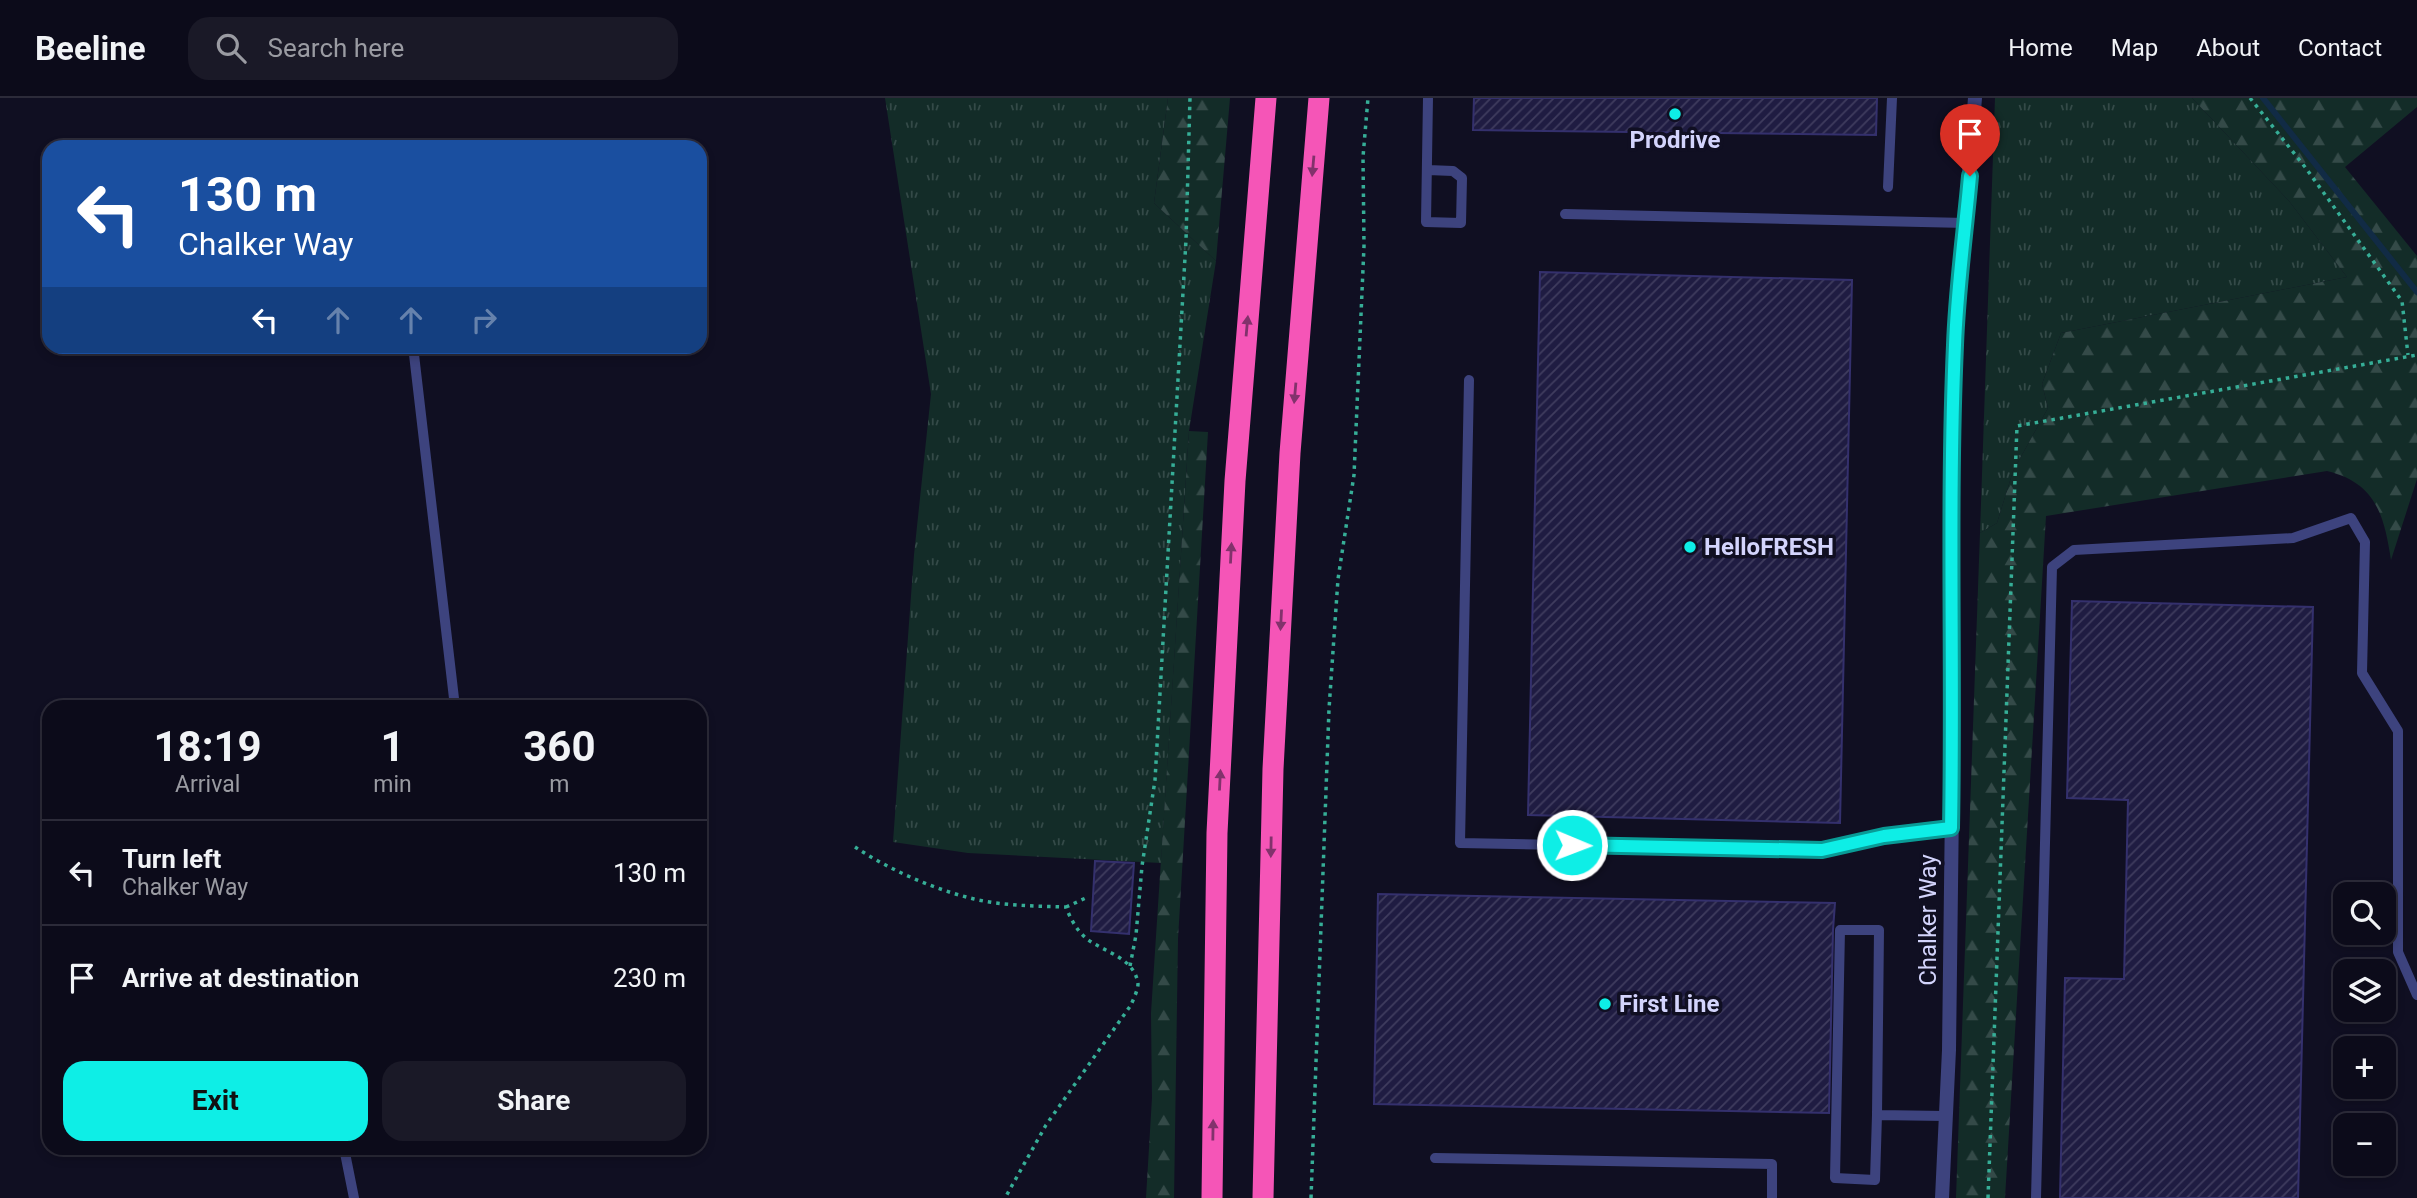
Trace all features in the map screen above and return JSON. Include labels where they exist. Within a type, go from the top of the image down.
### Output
[{"type":"highway","points":[[1212,1198],[1217,833],[1235,481],[1266,98]]},
{"type":"highway","points":[[1263,1198],[1273,769],[1287,495],[1319,98]]},
{"type":"street","name":"Chalker Way","points":[[1942,1198],[1949,1050],[1953,724],[1950,560],[1954,371],[1975,98]]},
{"type":"street","points":[[1884,836],[1951,828]]},
{"type":"lane","points":[[1428,98],[1426,222],[1461,223],[1462,178],[1453,171],[1428,170]]},
{"type":"lane","points":[[1888,187],[1892,98]]},
{"type":"lane","points":[[1565,214],[1966,223]]},
{"type":"lane","points":[[414,354],[454,700]]},
{"type":"lane","points":[[1469,380],[1460,843],[1822,850],[1884,836]]},
{"type":"lane","points":[[2036,1198],[2052,567],[2074,550],[2294,538],[2350,518],[2365,542],[2362,673],[2398,731],[2398,952],[2417,995]]},
{"type":"lane","points":[[1840,930],[1880,930],[1877,1115],[1875,1180],[1835,1178],[1840,930]]},
{"type":"lane","points":[[1877,1115],[1945,1116]]},
{"type":"lane","points":[[345,1155],[354,1198]]},
{"type":"lane","points":[[1434,1158],[1772,1164],[1772,1198]]},
{"type":"path","points":[[1130,966],[1155,780],[1186,240],[1190,98]]},
{"type":"path","points":[[1311,1198],[1329,709],[1338,579],[1354,475],[1364,246],[1363,157],[1368,98]]},
{"type":"path","points":[[2250,98],[2305,167],[2402,301],[2408,355]]},
{"type":"path","points":[[1987,1198],[2017,426],[2417,355]]},
{"type":"path","points":[[855,847],[872,858],[935,887],[976,899],[1018,905],[1066,907],[1088,897]]},
{"type":"path","points":[[1005,1198],[1046,1125],[1131,1005],[1138,985],[1130,966],[1110,950],[1086,938],[1069,918],[1066,907]]},
{"type":"green space","points":[[885,98],[1168,98],[1154,203],[1216,261],[1189,431],[1161,863],[968,853],[893,842],[914,555],[931,394]]},
{"type":"green space","points":[[1168,98],[1230,98],[1216,261],[1154,203]]},
{"type":"green space","points":[[1995,98],[2192,98],[2289,201],[2347,277],[2061,333],[2042,384],[2048,408],[2013,471],[1997,523],[1980,533]]},
{"type":"green space","points":[[2192,98],[2417,98],[2417,107],[2345,167],[2417,256],[2417,479],[2391,560],[2385,529],[2375,503],[2357,484],[2344,476],[2327,471],[2046,516],[2005,1198],[1956,1198],[1980,533],[1997,523],[2013,471],[2048,408],[2042,384],[2061,333],[2347,277],[2289,201]]},
{"type":"green space","points":[[1189,431],[1208,432],[1178,939],[1174,1198],[1146,1198],[1152,1098],[1151,1013]]},
{"type":"building","name":"Prodrive","points":[[1474,98],[1877,98],[1876,135],[1473,130]]},
{"type":"building","name":"HelloFRESH","points":[[1540,272],[1852,280],[1840,823],[1528,815]]},
{"type":"building","points":[[2072,601],[2313,607],[2298,1198],[2060,1198],[2065,978],[2124,979],[2128,800],[2067,798]]},
{"type":"building","points":[[1095,861],[1134,863],[1129,934],[1091,931]]},
{"type":"building","name":"First Line","points":[[1378,894],[1835,903],[1829,1113],[1374,1104]]},
{"type":"waterway","points":[[2263,98],[2417,292]]},
{"type":"place","name":"Prodrive","points":[[1675,114]]},
{"type":"place","name":"HelloFRESH","points":[[1690,547]]},
{"type":"place","name":"First Line","points":[[1605,1004]]},
{"type":"route","points":[[1572,845],[1822,850],[1884,836],[1951,828],[1953,724],[1950,560],[1955,344],[1970,176]]}]
